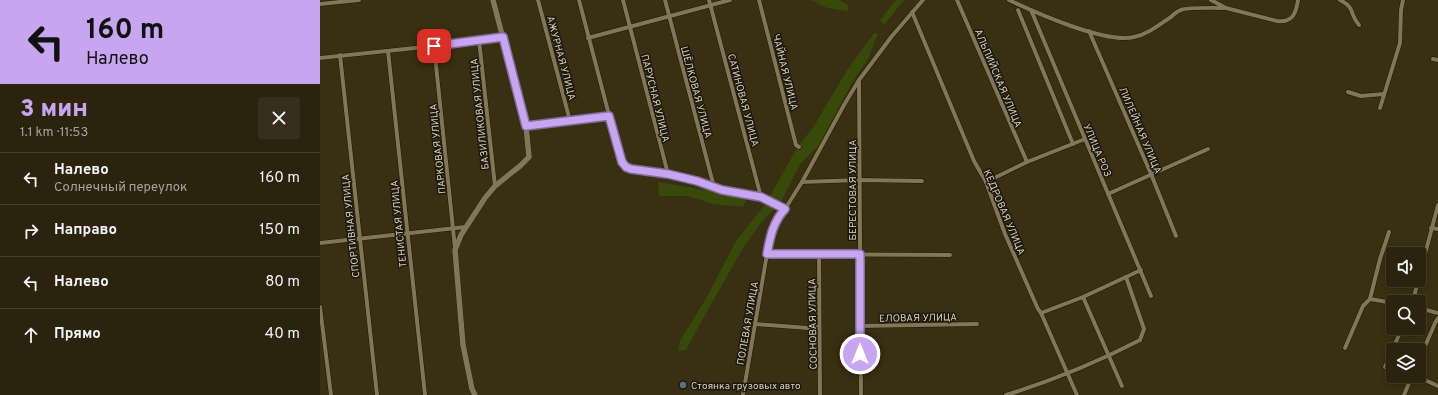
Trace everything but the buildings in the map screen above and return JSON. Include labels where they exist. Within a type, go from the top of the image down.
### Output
[{"type":"street","points":[[320,4],[359,0]]},
{"type":"street","points":[[473,393],[463,345],[455,250],[460,235],[465,227],[495,186],[529,157],[526,126],[493,0]]},
{"type":"street","name":"АЖУРНАЯ УЛИЦА","points":[[538,0],[570,121]]},
{"type":"street","points":[[579,0],[609,116],[622,162],[626,167],[668,174],[697,181],[722,190],[761,197],[785,209]]},
{"type":"street","name":"ПАРУСНАЯ УЛИЦА","points":[[623,0],[668,174]]},
{"type":"street","name":"ШЁЛКОВАЯ УЛИЦА","points":[[665,0],[714,187]]},
{"type":"street","name":"САТИНОВАЯ УЛИЦА","points":[[709,0],[761,197]]},
{"type":"street","points":[[588,38],[730,0]]},
{"type":"street","name":"ЧАЙНАЯ УЛИЦА","points":[[759,0],[796,145],[799,147]]},
{"type":"street","name":"ПОЛЕВАЯ УЛИЦА","points":[[743,395],[767,254],[771,235],[777,218],[785,209],[802,182],[859,80],[912,12],[924,0]]},
{"type":"street","name":"АЛЬПИЙСКАЯ УЛИЦА","points":[[957,0],[1027,162]]},
{"type":"street","points":[[1009,0],[1031,10],[1109,37],[1134,37],[1153,30],[1181,9],[1226,8]]},
{"type":"street","points":[[1211,0],[1226,8],[1285,22],[1291,19],[1298,0]]},
{"type":"street","points":[[1340,0],[1349,5],[1353,11],[1354,19],[1359,25]]},
{"type":"street","points":[[1380,108],[1400,43],[1401,10],[1403,0]]},
{"type":"street","name":"УЛИЦА РОЗ","points":[[1018,10],[1073,144]]},
{"type":"street","name":"УЛИЦА РОЗ","points":[[1031,10],[1151,296]]},
{"type":"street","name":"КЕДРОВАЯ УЛИЦА","points":[[912,12],[974,161],[986,182],[1005,234],[1077,395]]},
{"type":"street","name":"ЛИЛЕЙНАЯ УЛИЦА","points":[[1089,31],[1151,174],[1176,236]]},
{"type":"street","points":[[320,58],[503,37]]},
{"type":"street","name":"БАЗИЛИКОВАЯ УЛИЦА","points":[[480,40],[495,186]]},
{"type":"street","name":"ПАРКОВАЯ УЛИЦА","points":[[434,46],[444,130],[455,250]]},
{"type":"street","name":"ТЕНИСТАЯ УЛИЦА","points":[[388,51],[425,395]]},
{"type":"street","name":"СПОРТИВНАЯ УЛИЦА","points":[[340,55],[377,395]]},
{"type":"street","name":"БЕРЕСТОВАЯ УЛИЦА","points":[[859,80],[861,395]]},
{"type":"street","points":[[1348,92],[1361,96],[1384,94]]},
{"type":"street","points":[[526,126],[609,116]]},
{"type":"street","points":[[986,182],[1027,162],[1085,139]]},
{"type":"street","points":[[1108,194],[1208,149]]},
{"type":"street","points":[[802,182],[860,180],[922,181]]},
{"type":"street","points":[[1426,248],[1438,205]]},
{"type":"street","points":[[320,243],[465,227]]},
{"type":"street","points":[[1431,228],[1438,230]]},
{"type":"street","points":[[1345,348],[1363,306],[1370,299],[1380,258],[1390,232]]},
{"type":"street","points":[[767,254],[950,255]]},
{"type":"street","name":"СОСНОВАЯ УЛИЦА","points":[[819,254],[820,395]]},
{"type":"street","points":[[1041,312],[1083,297],[1140,270]]},
{"type":"street","points":[[1006,395],[1068,374],[1109,356],[1140,340],[1144,329],[1126,277]]},
{"type":"street","points":[[1083,297],[1122,386]]},
{"type":"street","points":[[1370,299],[1386,302]]},
{"type":"street","points":[[320,307],[331,395]]},
{"type":"street","points":[[1426,310],[1438,313]]},
{"type":"street","points":[[1426,344],[1438,318]]},
{"type":"street","points":[[755,324],[808,328],[819,327]]},
{"type":"street","name":"ЕЛОВАЯ УЛИЦА","points":[[860,326],[977,324]]},
{"type":"street","points":[[1426,381],[1438,386]]},
{"type":"street","points":[[1404,395],[1409,383]]},
{"type":"green space","points":[[811,0],[840,0],[848,5],[848,11],[827,8]]},
{"type":"green space","points":[[896,0],[904,0],[884,25],[880,20]]},
{"type":"green space","points":[[874,33],[878,34],[867,61],[854,79],[819,145],[800,164],[782,200],[760,224],[743,248],[686,350],[678,351],[680,341],[708,295],[736,241],[766,203],[797,148],[814,126],[846,72]]},
{"type":"green space","points":[[658,182],[747,197],[743,207],[713,204],[688,196],[659,196]]},
{"type":"place","name":"Стоянка грузовых авто","points":[[683,385]]},
{"type":"route","points":[[434,46],[503,37],[526,126],[609,116],[622,162],[626,167],[668,174],[697,181],[722,190],[761,197],[785,209],[777,218],[771,235],[767,254],[860,254],[860,354]]}]
